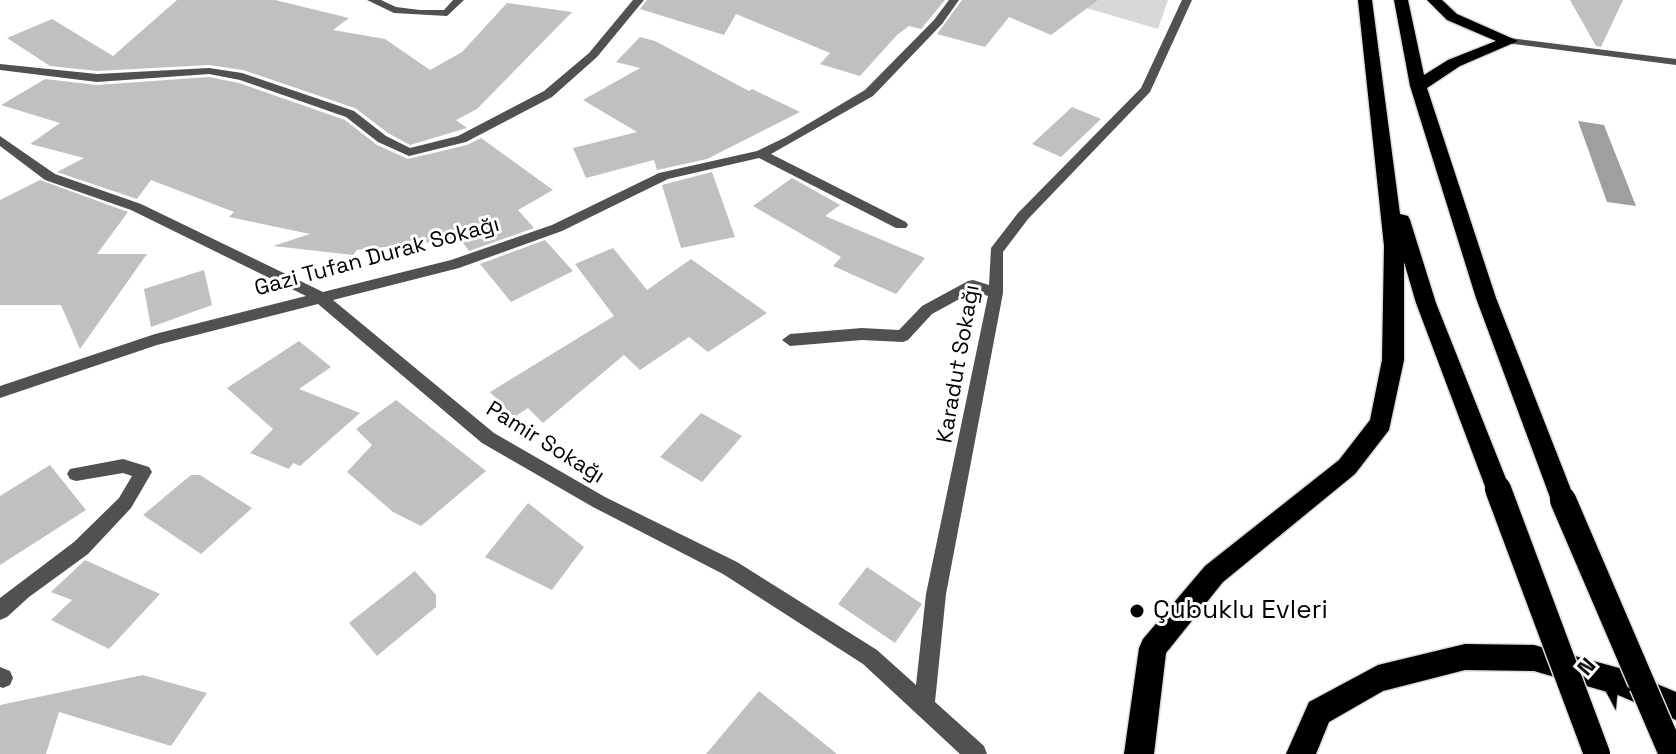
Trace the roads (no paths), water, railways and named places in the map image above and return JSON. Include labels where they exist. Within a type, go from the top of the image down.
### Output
[{"type":"highway","points":[[1139,754],[1153,648],[1214,574],[1347,467],[1381,423],[1393,360],[1394,246],[1365,0]]},
{"type":"highway","points":[[1401,0],[1418,86],[1486,298],[1563,500],[1672,754]]},
{"type":"highway","points":[[1434,0],[1452,17],[1510,41]]},
{"type":"highway","points":[[1418,86],[1454,63],[1510,41]]},
{"type":"highway","points":[[1385,169],[1426,303],[1597,754]]},
{"type":"highway","points":[[1301,754],[1319,712],[1378,679],[1465,657],[1534,658],[1619,682],[1676,706]]},
{"type":"street","points":[[372,0],[394,10],[420,13],[447,13],[459,0]]},
{"type":"street","points":[[0,67],[97,78],[209,71],[242,77],[350,114],[382,139],[409,152],[462,139],[548,94],[593,55],[639,0]]},
{"type":"street","name":"Gazi Tufan Durak Sokağı","points":[[0,392],[155,340],[318,296],[454,264],[557,228],[664,176],[761,154],[869,93],[938,22],[954,0]]},
{"type":"street","name":"Karadut Sokağı","points":[[924,704],[936,594],[996,293],[996,251],[1023,216],[1146,89],[1187,0]]},
{"type":"street","points":[[1510,41],[1676,62]]},
{"type":"street","name":"Pamir Sokağı","points":[[0,140],[50,177],[136,207],[318,296],[488,438],[599,502],[730,568],[870,657],[976,754]]},
{"type":"street","points":[[761,154],[901,225]]},
{"type":"street","points":[[790,340],[862,334],[903,336],[927,310],[973,285],[996,293]]},
{"type":"street","points":[[0,611],[81,548],[125,503],[143,472],[123,466],[76,474]]},
{"type":"place","name":"Çubuklu Evleri","points":[[1137,611]]}]
